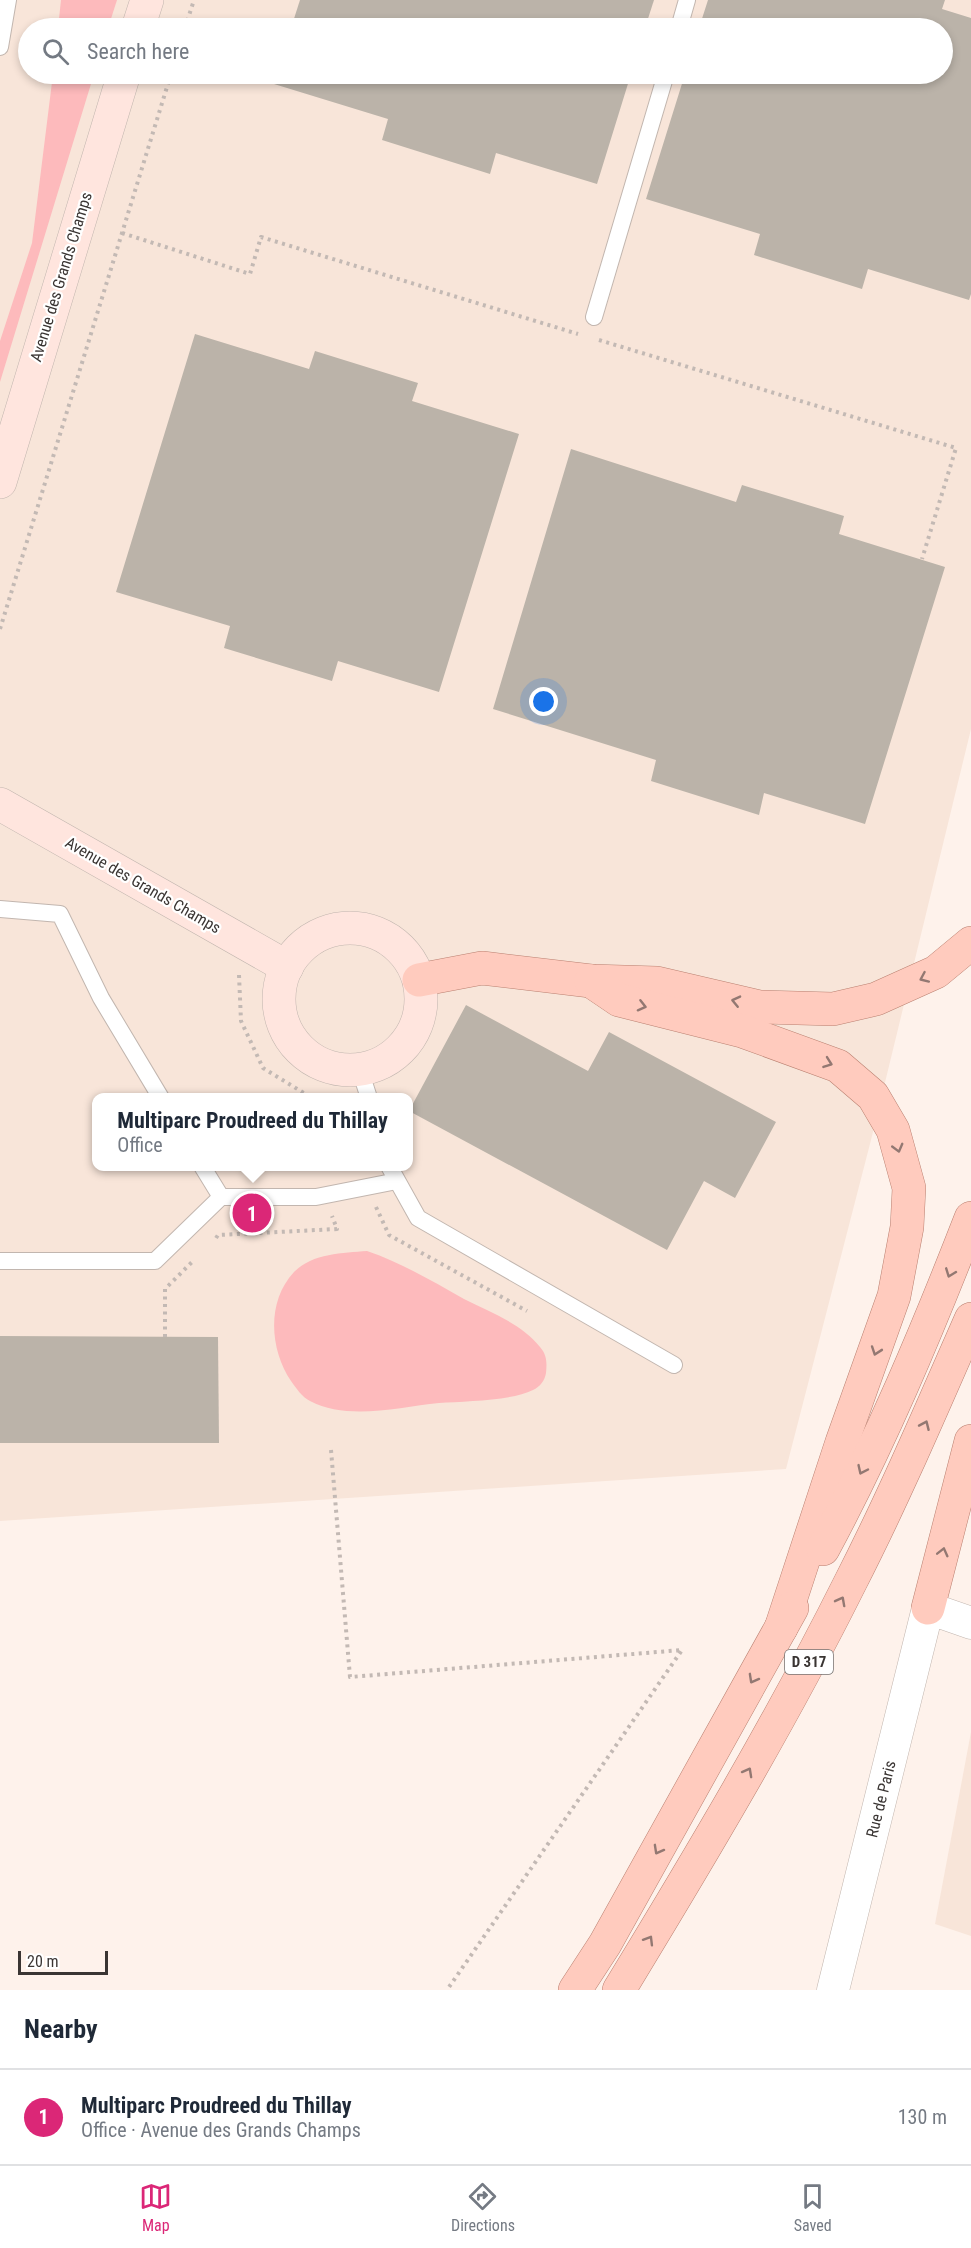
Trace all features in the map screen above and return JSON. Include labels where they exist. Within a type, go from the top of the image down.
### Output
[{"type":"main road","points":[[141,18],[147,0]]},
{"type":"main road","name":"Avenue des Grands Champs","points":[[0,482],[121,84]]},
{"type":"main road","name":"Avenue des Grands Champs","points":[[0,804],[287,967]]},
{"type":"main road","points":[[358,928],[374,932],[390,940],[403,951],[413,964],[419,980],[422,997],[415,1031],[405,1046],[393,1058],[377,1066],[364,1084],[343,1071],[310,1059],[287,1033],[281,1017],[278,1000],[280,983],[287,967],[296,952],[309,941],[324,933],[358,928]]},
{"type":"main road","points":[[419,980],[482,968],[591,981],[657,983],[760,1007],[833,1009],[876,999],[936,972],[971,943]]},
{"type":"main road","points":[[591,981],[619,1000],[742,1031],[838,1066],[873,1096],[893,1130],[909,1188],[907,1227],[894,1296],[842,1442],[781,1628]]},
{"type":"main road","name":"D 317","points":[[575,1990],[605,1944],[843,1512],[940,1297],[971,1218]]},
{"type":"main road","name":"D 317","points":[[619,1990],[707,1845],[794,1692],[901,1480],[971,1319]]},
{"type":"main road","points":[[928,1608],[971,1441]]},
{"type":"street","points":[[928,1608],[971,1623]]},
{"type":"street","name":"Rue de Paris","points":[[833,1990],[928,1608]]},
{"type":"lane","points":[[0,47],[8,0]]},
{"type":"lane","points":[[682,18],[687,0]]},
{"type":"lane","points":[[594,317],[663,84]]},
{"type":"lane","points":[[0,909],[60,914],[101,998],[158,1093]]},
{"type":"lane","points":[[205,1171],[221,1197]]},
{"type":"lane","points":[[0,1261],[155,1261],[221,1197],[316,1197],[393,1174],[418,1218],[674,1365]]},
{"type":"path","points":[[188,18],[194,0]]},
{"type":"path","points":[[0,629],[168,84]]},
{"type":"path","points":[[122,233],[250,274],[261,237],[956,448],[921,560]]},
{"type":"path","points":[[239,975],[241,1021],[262,1068],[304,1093]]},
{"type":"path","points":[[211,1243],[218,1235],[337,1229],[325,1195]]},
{"type":"path","points":[[165,1337],[165,1289],[195,1258]]},
{"type":"path","points":[[331,1450],[350,1677],[682,1650],[447,1990]]},
{"type":"shaded area","points":[[0,0],[971,0],[971,729],[871,1140],[786,1469],[0,1521]]},
{"type":"shaded area","points":[[61,0],[117,0],[111,18],[59,18]]},
{"type":"shaded area","points":[[52,84],[91,84],[0,382],[0,341],[32,243]]},
{"type":"shaded area","points":[[367,1251],[417,1273],[505,1319],[524,1332],[540,1347],[545,1356],[546,1373],[542,1383],[533,1390],[513,1396],[374,1411],[341,1410],[325,1407],[307,1399],[299,1392],[284,1369],[275,1341],[275,1311],[279,1297],[294,1272],[310,1261],[329,1255]]},
{"type":"shaded area","points":[[971,1732],[971,1936],[935,1924]]},
{"type":"building","points":[[300,0],[654,0],[648,18],[294,18]]},
{"type":"building","points":[[708,0],[945,0],[942,9],[971,18],[971,294],[969,300],[868,269],[862,289],[754,255],[760,234],[646,199],[682,84],[953,84],[953,18],[702,18]]},
{"type":"building","points":[[274,84],[628,84],[597,184],[496,153],[490,174],[382,140],[388,119]]},
{"type":"building","points":[[195,334],[309,369],[315,351],[418,383],[412,401],[519,434],[439,692],[338,661],[332,681],[224,648],[230,626],[116,592]]},
{"type":"building","points":[[571,449],[736,502],[742,485],[844,516],[839,534],[945,567],[865,824],[764,793],[759,815],[651,781],[656,760],[493,709]]},
{"type":"building","points":[[466,1005],[588,1071],[609,1032],[776,1122],[735,1198],[704,1181],[667,1250],[413,1113],[413,1104]]},
{"type":"building","points":[[0,1336],[218,1337],[219,1443],[0,1443]]},
{"type":"place","name":"Multiparc Proudreed du Thillay","points":[[252,1213]]}]
